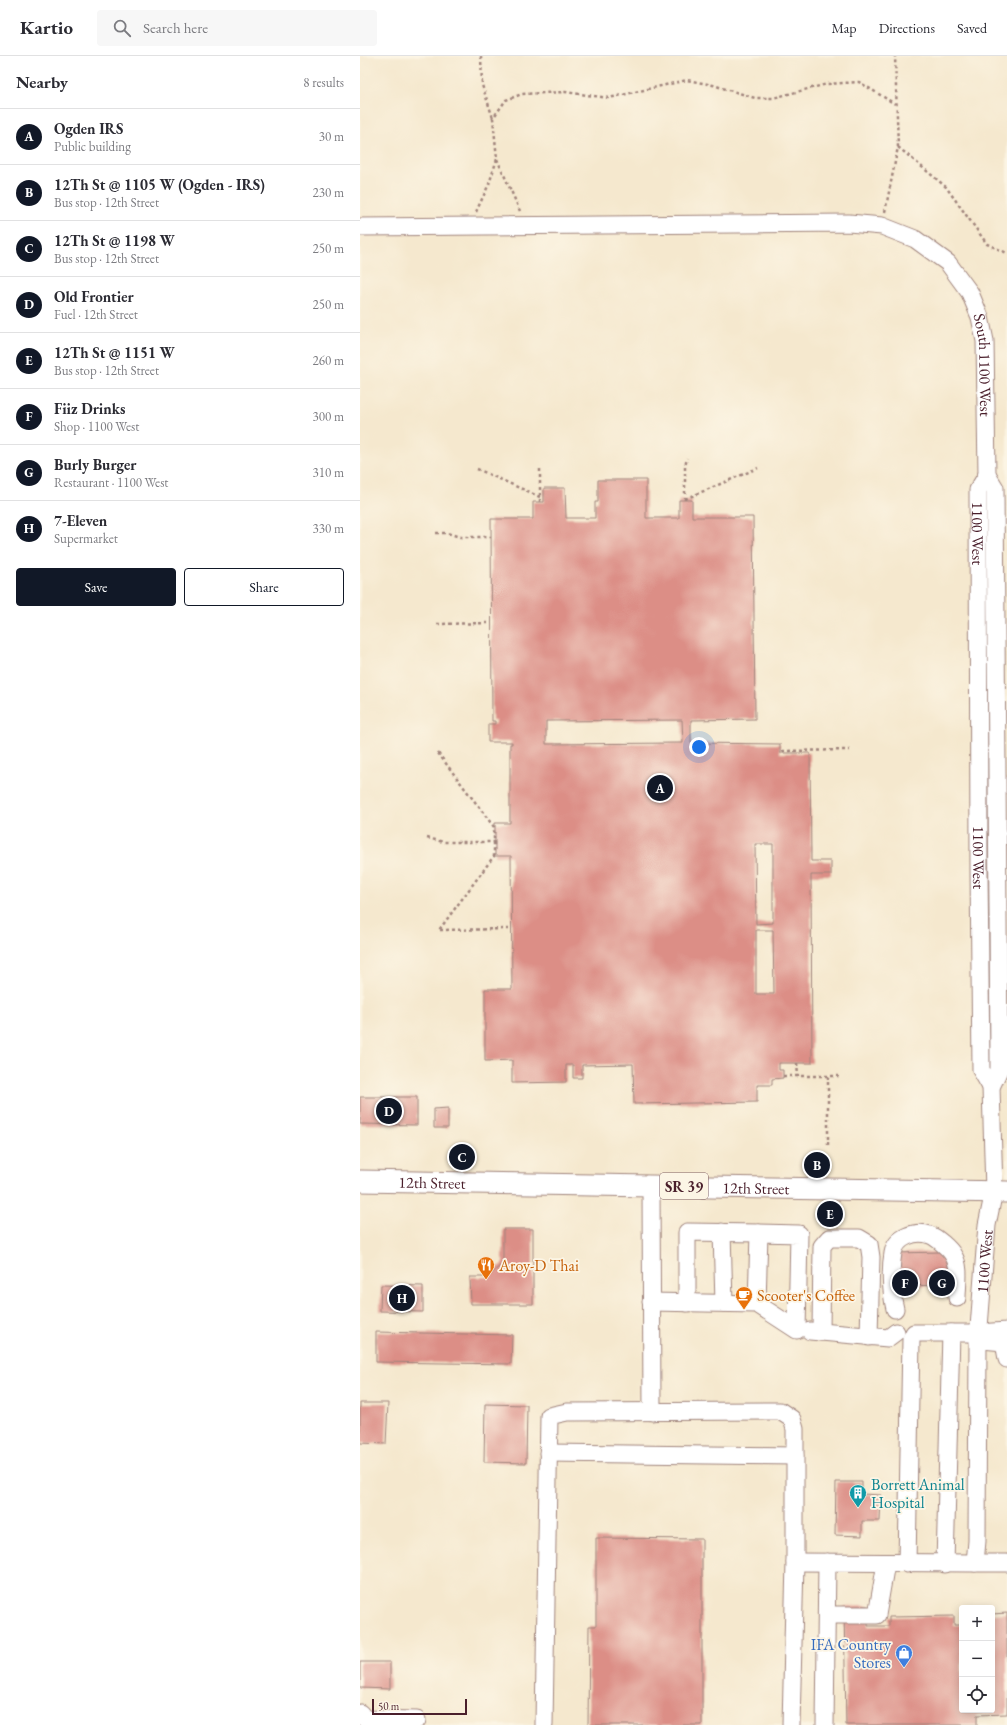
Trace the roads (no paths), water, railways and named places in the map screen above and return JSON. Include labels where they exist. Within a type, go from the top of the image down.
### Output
[{"type":"main road","name":"12th Street","points":[[360,1181],[1000,1192]]},
{"type":"street","name":"South 1100 West","points":[[360,227],[849,223],[882,226],[915,239],[948,263],[970,293],[980,317],[985,341],[987,475]]},
{"type":"street","name":"1100 West","points":[[975,1563],[977,1541],[978,1337],[987,1225],[1000,1192],[991,1087],[981,1070],[980,1033],[978,490],[987,475],[995,488],[999,1070],[991,1087]]},
{"type":"street","points":[[980,1033],[998,1034]]},
{"type":"street","points":[[650,1186],[652,1412]]},
{"type":"street","points":[[687,1303],[687,1232],[799,1234],[798,1330]]},
{"type":"street","points":[[722,1232],[724,1303]]},
{"type":"street","points":[[757,1304],[759,1233]]},
{"type":"street","points":[[895,1309],[892,1295],[893,1252],[900,1241],[908,1235],[920,1233],[931,1235],[953,1255],[957,1265],[957,1298]]},
{"type":"street","points":[[821,1332],[822,1246],[829,1238],[859,1238],[869,1244],[871,1257],[869,1337]]},
{"type":"street","points":[[651,1302],[757,1304],[798,1330],[888,1338],[896,1332]]},
{"type":"street","points":[[978,1337],[1007,1331]]},
{"type":"street","points":[[907,1564],[911,1339],[914,1333],[951,1333],[1004,1342],[1007,1359]]},
{"type":"street","points":[[945,1564],[951,1333]]},
{"type":"street","points":[[544,1725],[549,1416],[567,1412],[780,1411],[792,1419],[795,1429],[795,1562],[791,1725]]},
{"type":"street","points":[[548,1453],[795,1456]]},
{"type":"street","points":[[795,1562],[907,1564],[1007,1563]]},
{"type":"street","points":[[826,1725],[827,1562]]},
{"type":"street","points":[[827,1615],[877,1614],[886,1563]]},
{"type":"street","points":[[360,1713],[365,1720],[417,1720]]},
{"type":"place","name":"Ogden IRS","points":[[660,788]]},
{"type":"place","name":"Old Frontier","points":[[389,1111]]},
{"type":"place","name":"12Th St @ 1198 W","points":[[462,1157]]},
{"type":"place","name":"12Th St @ 1105 W (Ogden - IRS)","points":[[817,1165]]},
{"type":"place","name":"12Th St @ 1151 W","points":[[830,1214]]},
{"type":"place","name":"Aroy-D Thai","points":[[486,1280]]},
{"type":"place","name":"Fiiz Drinks","points":[[905,1283]]},
{"type":"place","name":"Burly Burger","points":[[942,1283]]},
{"type":"place","name":"7-Eleven","points":[[402,1298]]},
{"type":"place","name":"Scooter's Coffee","points":[[744,1310]]},
{"type":"place","name":"Borrett Animal Hospital","points":[[858,1508]]},
{"type":"place","name":"IFA Country Stores","points":[[904,1668]]}]
